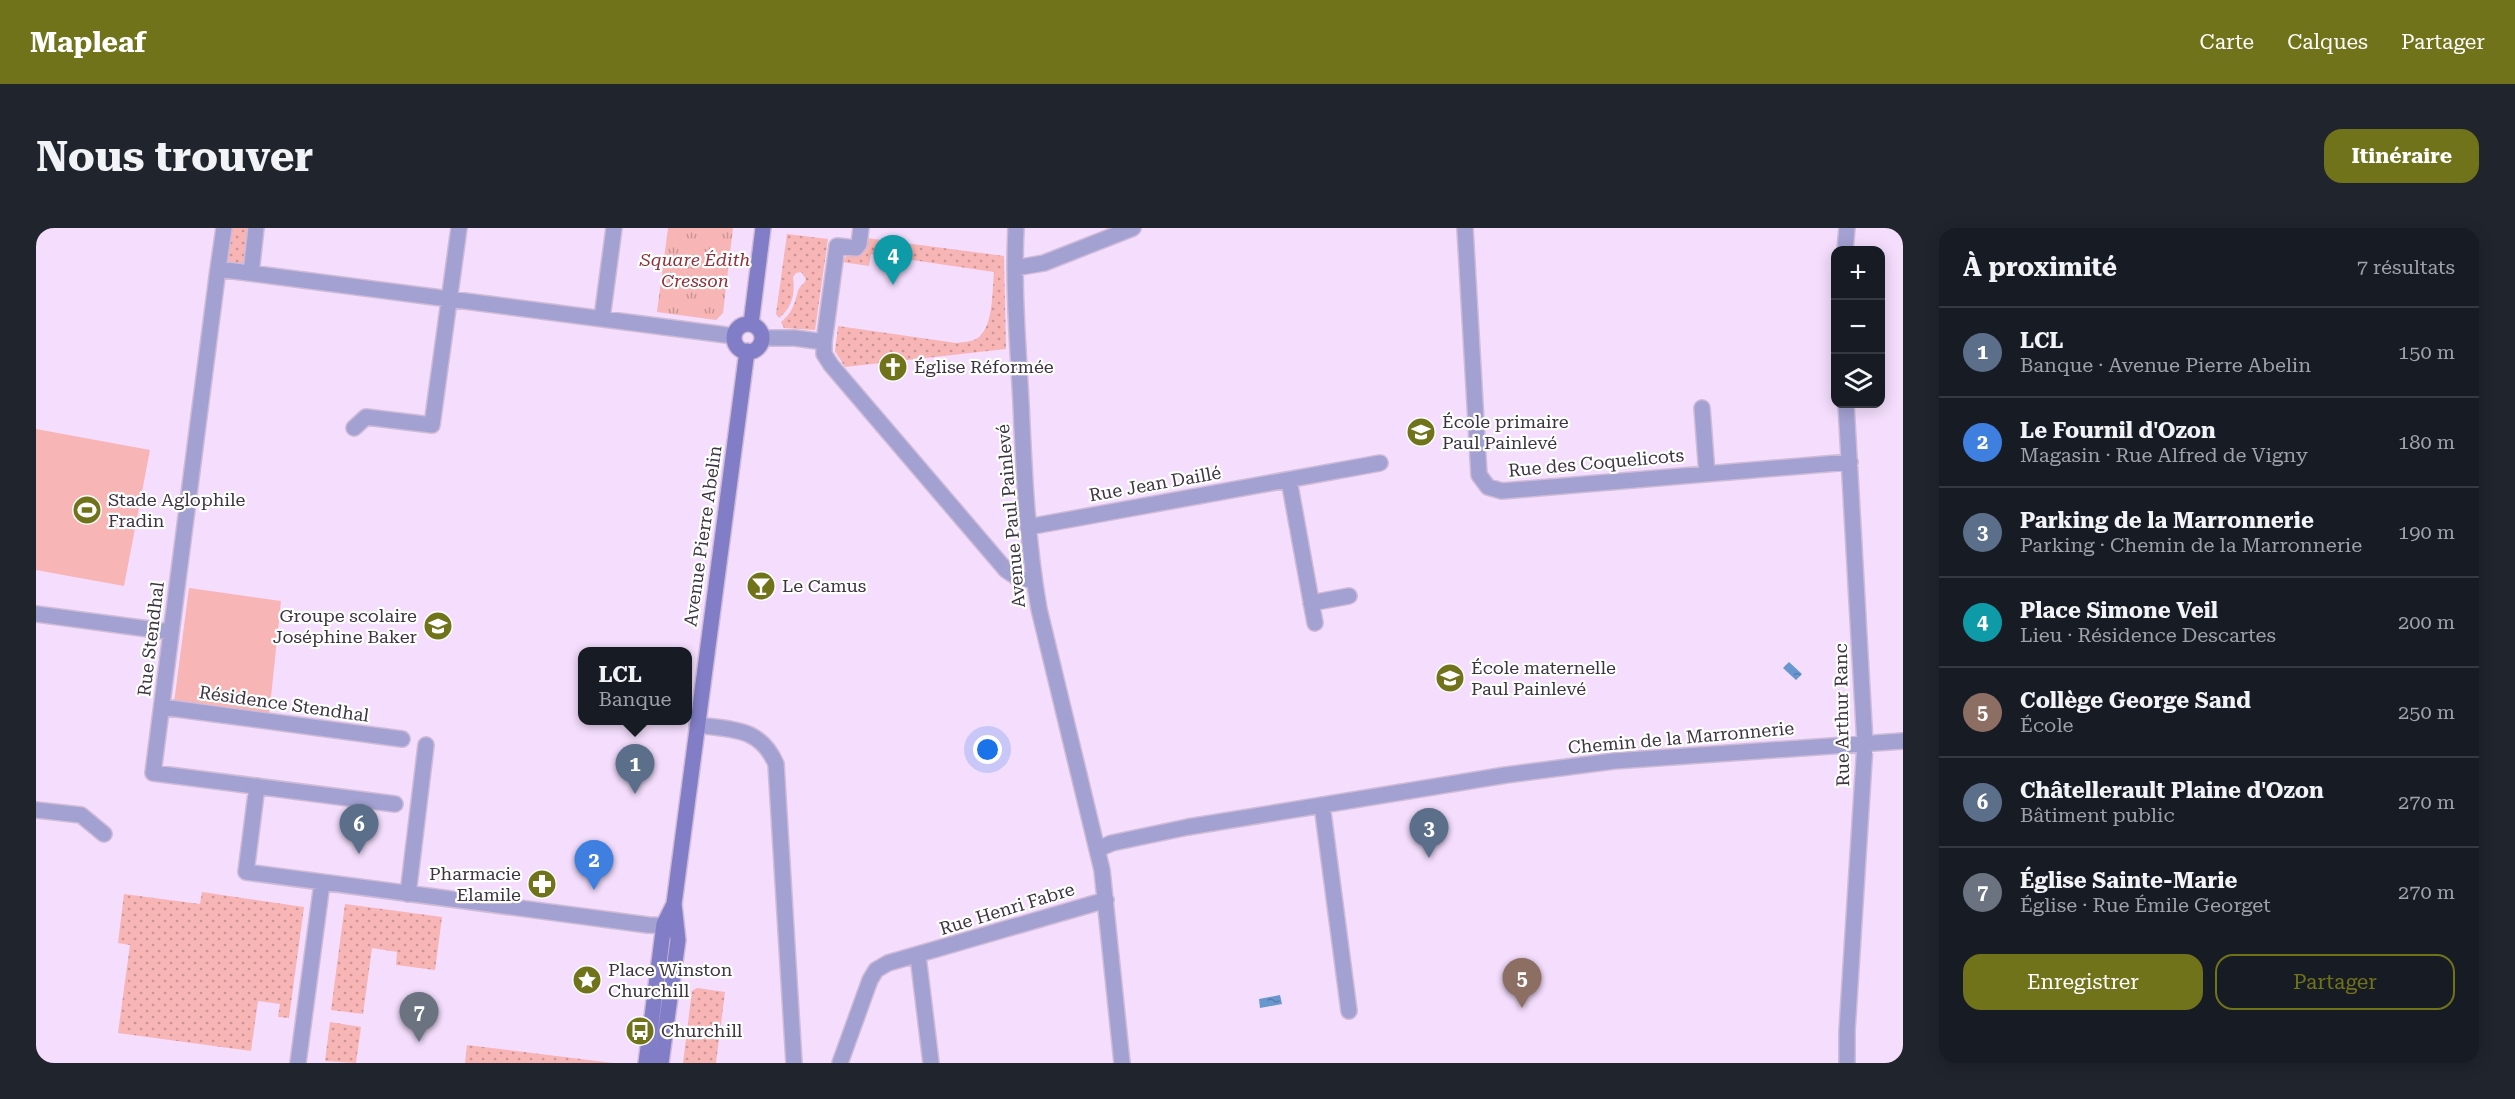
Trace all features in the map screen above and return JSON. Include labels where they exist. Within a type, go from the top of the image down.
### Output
[{"type":"main road","points":[[751,324],[763,228]]},
{"type":"main road","points":[[751,324],[760,330],[763,338],[756,350],[747,351],[736,345],[734,336],[738,328],[751,324]]},
{"type":"main road","name":"Avenue Pierre Abelin","points":[[646,1063],[674,904],[747,351]]},
{"type":"main road","name":"Avenue Pierre Abelin","points":[[661,1063],[678,940],[670,925]]},
{"type":"street","name":"Rue Stendhal","points":[[224,228],[153,773],[395,804]]},
{"type":"street","points":[[251,273],[256,228]]},
{"type":"street","points":[[354,428],[366,417],[432,425],[459,228]]},
{"type":"street","points":[[603,318],[614,228]]},
{"type":"street","points":[[861,228],[859,244],[856,248],[837,246],[824,354],[1005,570],[1018,578],[1034,581]]},
{"type":"street","name":"Avenue Paul Painlevé","points":[[1016,228],[1015,268],[1028,527],[1034,581],[1038,609],[1098,849],[1106,900],[1122,1063]]},
{"type":"street","points":[[1015,268],[1044,263],[1133,228]]},
{"type":"street","name":"Rue des Coquelicots","points":[[1465,228],[1479,475],[1488,487],[1502,491],[1850,462]]},
{"type":"street","points":[[1845,246],[1847,228]]},
{"type":"street","points":[[219,269],[734,336]]},
{"type":"street","points":[[763,338],[795,338],[825,342]]},
{"type":"street","name":"Rue des Coquelicots","points":[[1702,408],[1707,474]]},
{"type":"street","name":"Rue Arthur Ranc","points":[[1846,408],[1865,744],[1847,1031],[1847,1063]]},
{"type":"street","name":"Rue Jean Daillé","points":[[1028,527],[1380,463]]},
{"type":"street","points":[[1289,480],[1315,623]]},
{"type":"street","points":[[1311,603],[1348,596]]},
{"type":"street","points":[[36,614],[171,632]]},
{"type":"street","name":"Résidence Stendhal","points":[[162,707],[402,739]]},
{"type":"street","points":[[697,725],[741,731],[753,735],[764,743],[776,764],[794,1063]]},
{"type":"street","name":"Chemin de la Marronnerie","points":[[1098,849],[1112,843],[1141,837],[1614,760],[1903,741]]},
{"type":"street","points":[[408,894],[426,745]]},
{"type":"street","points":[[257,786],[246,872],[648,925],[670,925]]},
{"type":"street","points":[[1322,806],[1349,1011]]},
{"type":"street","points":[[36,810],[81,815],[104,834]]},
{"type":"street","points":[[298,1063],[322,883]]},
{"type":"street","name":"Rue Henri Fabre","points":[[840,1063],[870,980],[876,970],[888,963],[1106,900]]},
{"type":"street","points":[[918,956],[931,1063]]},
{"type":"green space","points":[[229,228],[250,228],[244,264],[226,261]]},
{"type":"green space","name":"Square Édith Cresson","points":[[668,228],[733,228],[723,313],[716,320],[657,312]]},
{"type":"green space","points":[[787,234],[828,239],[815,330],[784,328],[781,322],[791,311],[799,289],[806,279],[801,272],[796,273],[793,277],[794,288],[790,304],[779,318],[776,314]]},
{"type":"green space","points":[[867,238],[1004,256],[1006,349],[845,367],[835,351],[838,326],[956,343],[977,339],[984,331],[990,315],[994,272],[871,254],[869,266],[842,262],[846,256],[863,253]]},
{"type":"green space","name":"Stade Aglophile Fradin","points":[[36,429],[150,450],[124,586],[36,570]]},
{"type":"green space","points":[[189,588],[281,601],[269,716],[174,703]]},
{"type":"green space","points":[[202,892],[304,907],[289,1018],[278,1017],[280,1004],[258,1001],[251,1051],[118,1033],[130,945],[118,943],[124,894],[200,904]]},
{"type":"green space","points":[[345,904],[442,917],[435,970],[396,965],[397,952],[372,948],[363,1014],[331,1010]]},
{"type":"green space","points":[[697,988],[725,992],[716,1063],[683,1063],[692,991]]},
{"type":"green space","points":[[330,1022],[361,1027],[356,1063],[325,1061]]},
{"type":"green space","points":[[467,1045],[613,1063],[465,1063]]},
{"type":"water","points":[[1789,662],[1802,674],[1796,680],[1783,668]]},
{"type":"water","points":[[1280,995],[1282,1004],[1260,1008],[1259,999]]},
{"type":"place","name":"Place Simone Veil","points":[[893,285]]},
{"type":"place","name":"Église Réformée","points":[[893,367]]},
{"type":"place","name":"École primaire Paul Painlevé","points":[[1421,432]]},
{"type":"place","name":"Stade Aglophile Fradin","points":[[87,510]]},
{"type":"place","name":"Le Camus","points":[[761,586]]},
{"type":"place","name":"Groupe scolaire Joséphine Baker","points":[[438,626]]},
{"type":"place","name":"École maternelle Paul Painlevé","points":[[1450,678]]},
{"type":"place","name":"LCL","points":[[635,794]]},
{"type":"place","name":"Châtellerault Plaine d'Ozon","points":[[359,854]]},
{"type":"place","name":"Parking de la Marronnerie","points":[[1429,858]]},
{"type":"place","name":"Pharmacie Elamile","points":[[542,884]]},
{"type":"place","name":"Le Fournil d'Ozon","points":[[594,890]]},
{"type":"place","name":"Place Winston Churchill","points":[[587,980]]},
{"type":"place","name":"Collège George Sand","points":[[1522,1008]]},
{"type":"place","name":"Churchill","points":[[640,1031]]},
{"type":"place","name":"Église Sainte-Marie","points":[[419,1042]]}]
